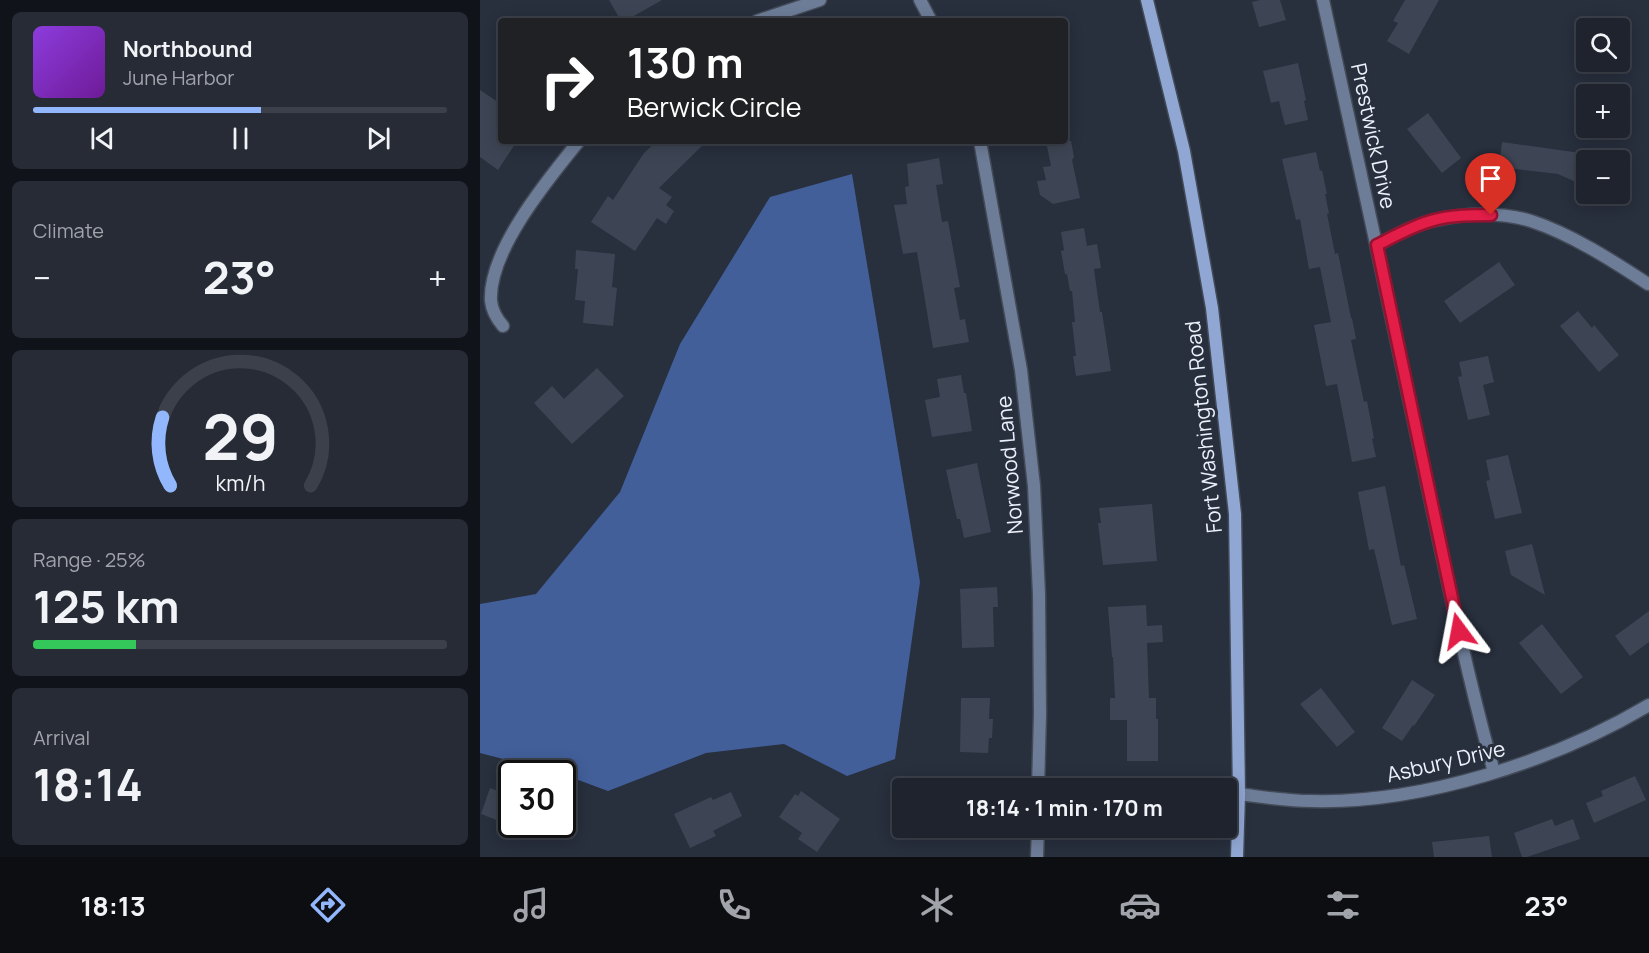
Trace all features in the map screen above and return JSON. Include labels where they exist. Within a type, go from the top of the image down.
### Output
[{"type":"main road","name":"Fort Washington Road","points":[[1147,0],[1184,151],[1212,308],[1234,514],[1239,794],[1237,857]]},
{"type":"street","points":[[766,18],[820,0]]},
{"type":"street","points":[[920,0],[929,18]]},
{"type":"street","name":"Prestwick Drive","points":[[1323,0],[1449,590],[1477,713],[1494,772]]},
{"type":"street","points":[[503,326],[496,317],[491,304],[491,290],[497,266],[520,220],[577,144]]},
{"type":"street","name":"Norwood Lane","points":[[981,144],[1021,370],[1034,486],[1039,594],[1038,778]]},
{"type":"street","points":[[1377,245],[1415,226],[1435,220],[1479,215],[1504,216],[1531,221],[1562,234],[1610,259],[1648,284]]},
{"type":"street","name":"Asbury Drive","points":[[1239,794],[1312,801],[1408,794],[1535,759],[1581,741],[1649,705]]},
{"type":"street","points":[[1037,857],[1038,838]]},
{"type":"shaded area","points":[[852,174],[920,582],[895,759],[847,776],[784,744],[706,753],[608,791],[576,779],[576,760],[507,760],[480,753],[480,604],[536,594],[620,492],[680,344],[770,197]]},
{"type":"building","points":[[609,0],[662,0],[630,18],[619,18]]},
{"type":"building","points":[[1280,0],[1286,20],[1259,27],[1252,2]]},
{"type":"building","points":[[1405,0],[1439,0],[1409,54],[1387,41],[1398,23],[1393,21]]},
{"type":"building","points":[[1298,63],[1308,120],[1285,125],[1279,101],[1271,103],[1263,71]]},
{"type":"building","points":[[480,90],[498,102],[498,144],[515,144],[498,170],[480,157]]},
{"type":"building","points":[[1428,113],[1461,158],[1442,173],[1407,129]]},
{"type":"building","points":[[1068,141],[1071,141],[1074,157],[1072,160],[1080,198],[1053,204],[1040,195],[1037,181],[1046,180],[1043,167],[1051,166],[1047,144],[1068,144]]},
{"type":"building","points":[[1502,142],[1576,152],[1576,182],[1558,174],[1499,167]]},
{"type":"building","points":[[654,144],[704,144],[659,188],[672,197],[666,205],[674,211],[666,224],[657,218],[635,251],[591,222],[608,196],[613,200],[644,153]]},
{"type":"building","points":[[1316,152],[1327,194],[1325,194],[1329,213],[1327,214],[1335,254],[1338,253],[1356,339],[1351,340],[1374,438],[1372,439],[1376,457],[1352,462],[1337,384],[1326,386],[1314,325],[1331,322],[1320,267],[1309,269],[1300,219],[1296,220],[1282,159]]},
{"type":"building","points":[[939,158],[943,184],[936,185],[942,222],[948,221],[960,287],[954,288],[960,320],[965,319],[969,342],[933,348],[917,252],[903,254],[894,205],[907,204],[905,187],[909,186],[907,164]]},
{"type":"building","points":[[1084,228],[1087,246],[1097,244],[1101,268],[1094,269],[1111,371],[1076,376],[1073,356],[1076,356],[1072,322],[1075,322],[1072,291],[1070,291],[1067,274],[1065,274],[1061,251],[1064,250],[1061,232]]},
{"type":"building","points":[[576,250],[615,254],[612,287],[617,288],[613,326],[583,323],[585,301],[575,300],[578,269],[575,269]]},
{"type":"building","points":[[1499,262],[1515,285],[1460,323],[1444,301]]},
{"type":"building","points":[[1578,311],[1592,328],[1594,325],[1619,355],[1599,372],[1560,326]]},
{"type":"building","points":[[1488,356],[1494,382],[1483,385],[1490,415],[1468,420],[1458,377],[1462,376],[1459,362]]},
{"type":"building","points":[[597,368],[624,396],[572,444],[534,403],[552,386],[564,399]]},
{"type":"building","points":[[961,375],[972,431],[932,437],[925,400],[940,397],[937,379]]},
{"type":"building","points":[[1508,455],[1522,513],[1495,519],[1486,481],[1490,480],[1486,460]]},
{"type":"building","points":[[977,463],[991,532],[964,538],[960,519],[957,519],[946,470]]},
{"type":"building","points":[[1385,486],[1401,566],[1404,565],[1417,619],[1392,625],[1374,549],[1369,550],[1358,492]]},
{"type":"building","points":[[1152,504],[1157,561],[1103,565],[1098,523],[1101,523],[1099,508]]},
{"type":"building","points":[[1532,544],[1545,595],[1511,575],[1505,551]]},
{"type":"building","points":[[997,587],[998,607],[993,607],[994,647],[962,648],[960,589]]},
{"type":"building","points":[[1146,605],[1147,626],[1162,625],[1163,642],[1147,643],[1149,698],[1156,698],[1156,719],[1158,719],[1158,761],[1127,761],[1127,720],[1110,720],[1110,698],[1115,698],[1108,607]]},
{"type":"building","points":[[1649,611],[1649,642],[1630,656],[1615,636]]},
{"type":"building","points":[[1542,624],[1583,677],[1561,694],[1519,643]]},
{"type":"building","points":[[1412,680],[1435,695],[1402,741],[1382,728]]},
{"type":"building","points":[[1321,688],[1355,732],[1337,747],[1300,704]]},
{"type":"building","points":[[961,698],[990,698],[989,719],[993,719],[988,753],[960,752]]},
{"type":"building","points":[[1635,776],[1646,800],[1594,823],[1586,803],[1603,796],[1601,791]]},
{"type":"building","points":[[490,788],[498,791],[498,821],[481,814]]},
{"type":"building","points":[[801,791],[840,819],[817,852],[798,839],[802,833],[779,817],[795,794],[798,796]]},
{"type":"building","points":[[731,792],[742,816],[713,831],[716,836],[690,848],[674,814],[711,797],[713,800]]},
{"type":"building","points":[[1552,819],[1555,826],[1573,819],[1580,839],[1522,857],[1514,833]]},
{"type":"building","points":[[1489,836],[1492,857],[1434,857],[1432,842]]},
{"type":"route","points":[[1459,631],[1377,245],[1415,226],[1435,220],[1491,215]]}]
